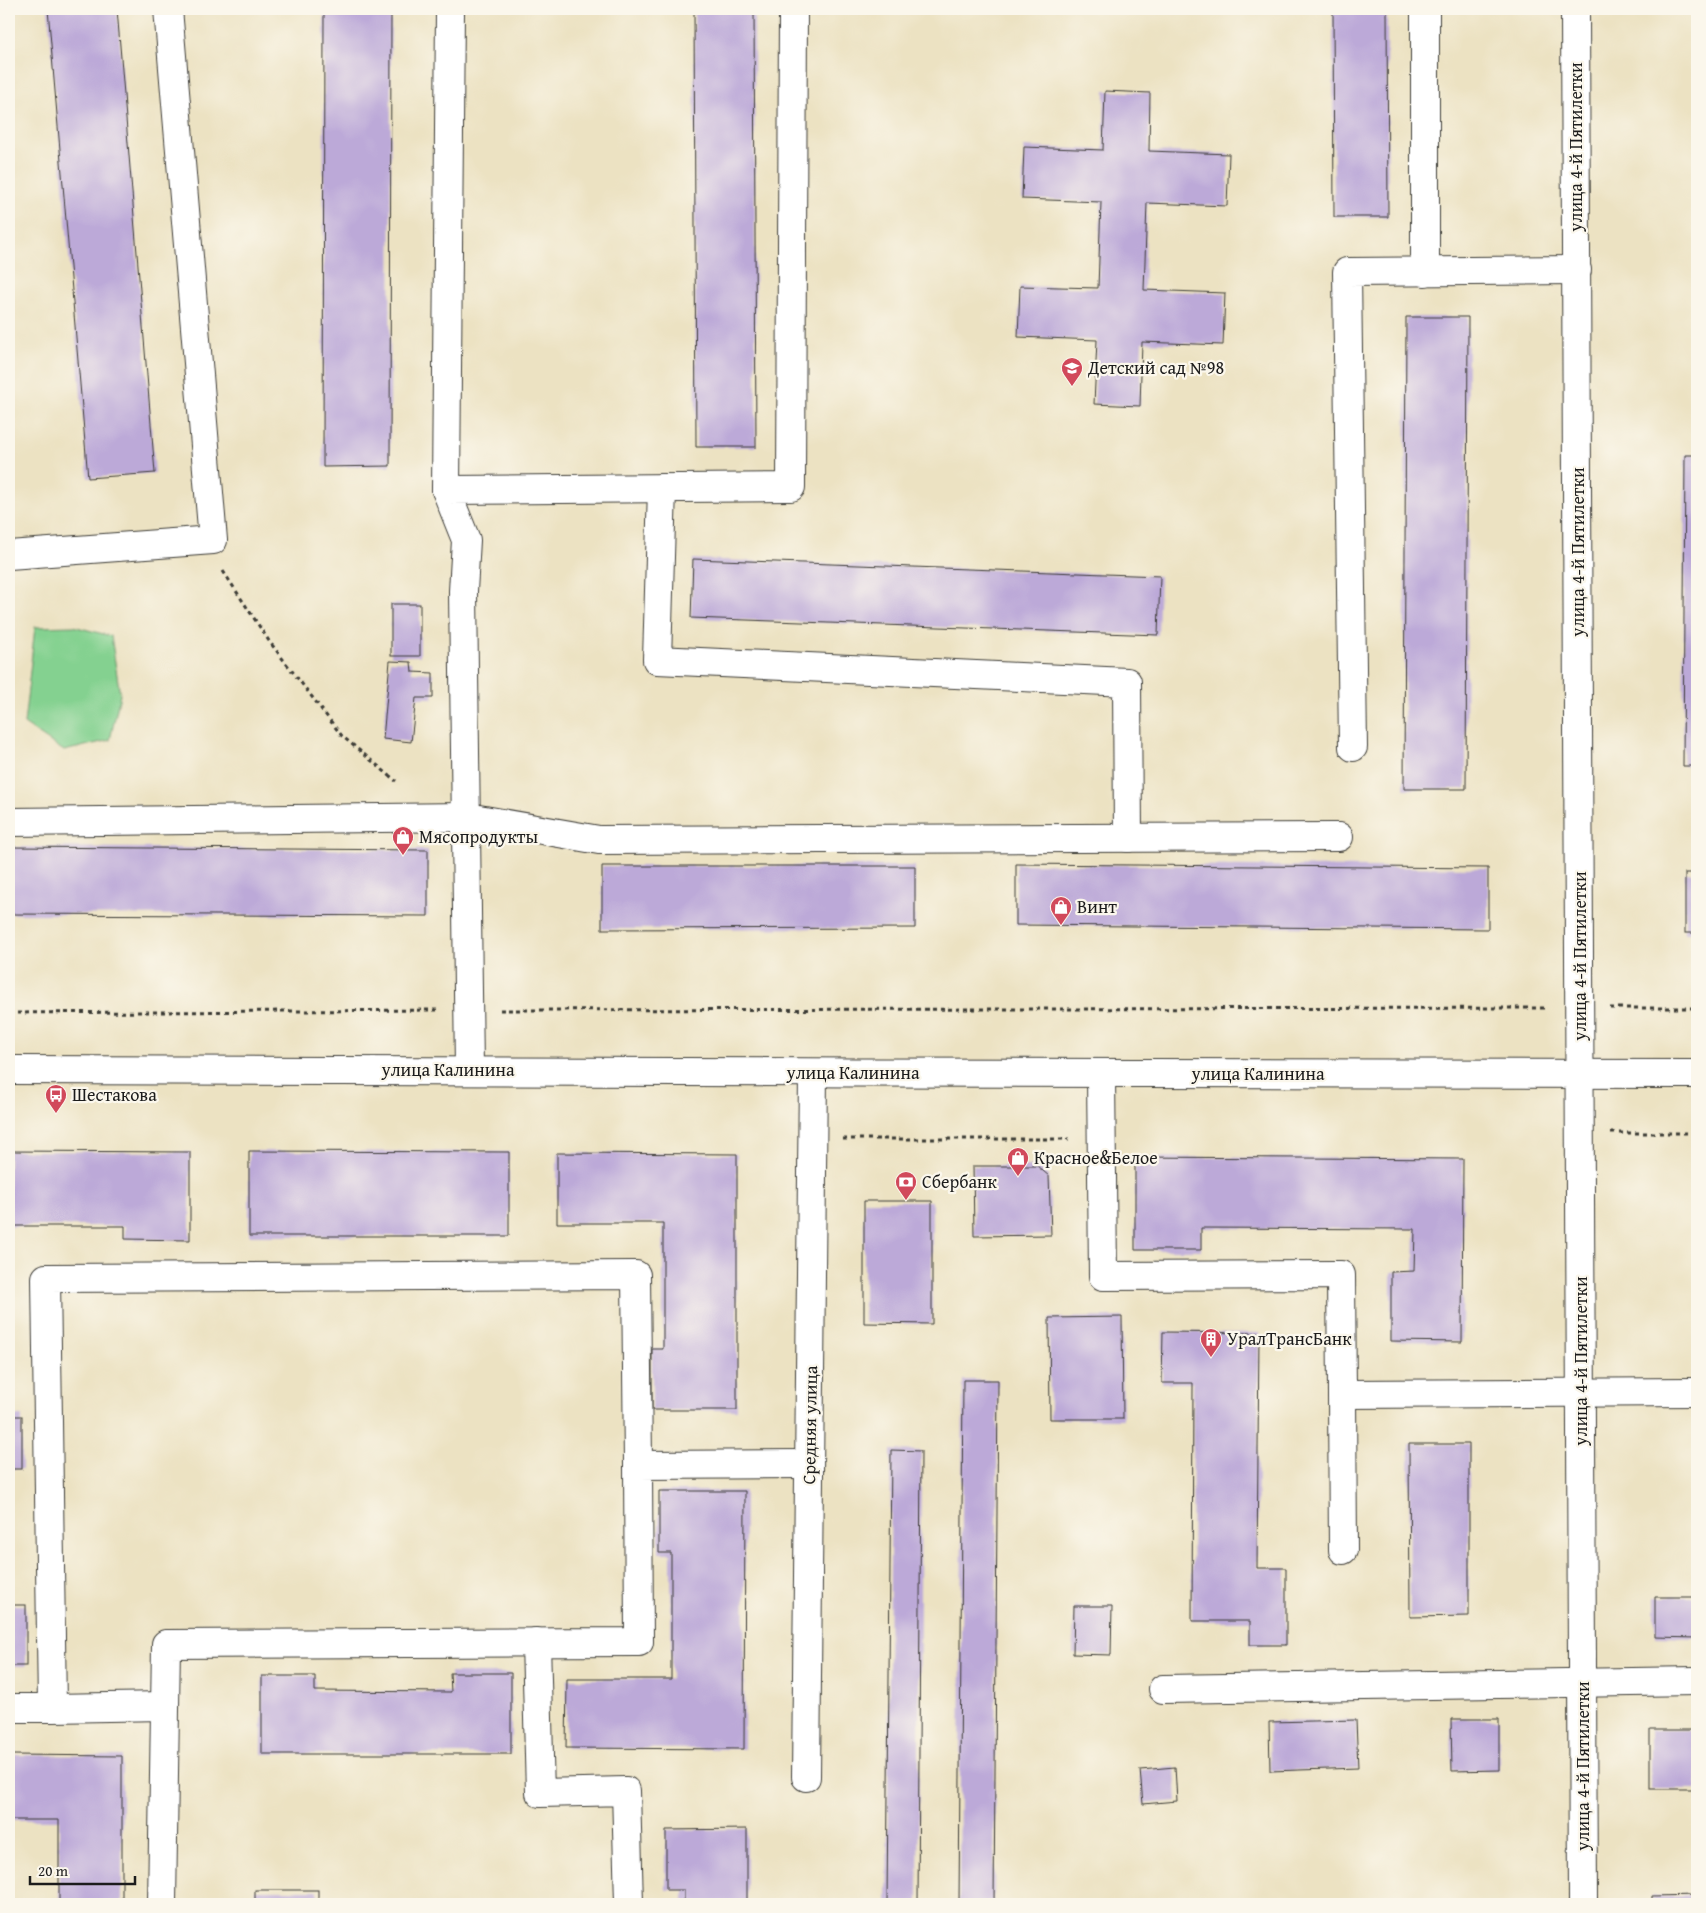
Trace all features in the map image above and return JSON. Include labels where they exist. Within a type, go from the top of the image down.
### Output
[{"type":"street","points":[[9,555],[213,540],[168,9]]},
{"type":"street","points":[[450,9],[446,490],[466,540],[463,591],[468,817],[469,1070]]},
{"type":"street","points":[[446,490],[791,487],[793,9]]},
{"type":"street","points":[[1425,9],[1425,272]]},
{"type":"street","name":"улица 4-й Пятилетки","points":[[1575,9],[1583,1904]]},
{"type":"street","points":[[1353,747],[1347,272],[1577,270]]},
{"type":"street","points":[[662,488],[657,660],[1127,682],[1128,838]]},
{"type":"street","points":[[9,822],[468,817],[599,840],[1339,837]]},
{"type":"street","name":"улица Калинина","points":[[9,1070],[1697,1074]]},
{"type":"street","name":"Средняя улица","points":[[806,1777],[813,1073]]},
{"type":"street","points":[[1101,1074],[1102,1276],[1341,1275],[1343,1550]]},
{"type":"street","points":[[52,1708],[46,1278],[636,1275],[639,1642],[166,1644],[162,1904]]},
{"type":"street","points":[[1342,1394],[1697,1392]]},
{"type":"street","points":[[638,1465],[809,1464]]},
{"type":"street","points":[[536,1642],[540,1793],[626,1790],[629,1904]]},
{"type":"street","points":[[1163,1689],[1582,1682],[1606,1684],[1697,1681]]},
{"type":"street","points":[[9,1708],[165,1706]]},
{"type":"path","points":[[203,541],[270,641],[342,736],[396,781]]},
{"type":"path","points":[[9,1013],[468,1010],[1697,1008]]},
{"type":"path","points":[[1580,1134],[1697,1133]]},
{"type":"path","points":[[812,1139],[1102,1139]]},
{"type":"green space","points":[[73,626],[111,636],[120,695],[110,740],[64,751],[24,724],[35,627]]},
{"type":"building","points":[[48,9],[117,9],[155,473],[88,478]]},
{"type":"building","points":[[324,9],[391,9],[390,466],[323,467]]},
{"type":"building","points":[[694,9],[754,9],[756,447],[696,447]]},
{"type":"building","points":[[1333,9],[1387,9],[1388,217],[1334,217]]},
{"type":"building","points":[[1105,91],[1150,93],[1149,151],[1229,154],[1227,206],[1147,203],[1144,290],[1225,293],[1223,345],[1142,342],[1140,406],[1094,404],[1097,340],[1018,337],[1020,286],[1098,288],[1101,202],[1022,199],[1024,147],[1103,150]]},
{"type":"building","points":[[1406,317],[1468,317],[1466,789],[1404,789]]},
{"type":"building","points":[[1685,455],[1697,455],[1697,766],[1683,766]]},
{"type":"building","points":[[693,559],[1160,576],[1158,635],[691,618]]},
{"type":"building","points":[[391,604],[420,604],[420,656],[391,656]]},
{"type":"building","points":[[390,661],[411,662],[412,672],[433,673],[433,698],[416,698],[411,742],[383,739]]},
{"type":"building","points":[[9,847],[428,850],[428,916],[9,914]]},
{"type":"building","points":[[1016,864],[1488,868],[1488,929],[1016,925]]},
{"type":"building","points":[[602,866],[915,866],[915,928],[602,929]]},
{"type":"building","points":[[1685,873],[1697,873],[1697,933],[1685,933]]},
{"type":"building","points":[[9,1151],[190,1152],[190,1240],[125,1239],[125,1226],[9,1226]]},
{"type":"building","points":[[249,1151],[509,1152],[509,1236],[249,1236]]},
{"type":"building","points":[[557,1153],[737,1154],[737,1410],[652,1410],[652,1349],[663,1349],[663,1223],[557,1223]]},
{"type":"building","points":[[1135,1157],[1463,1159],[1462,1342],[1391,1341],[1391,1272],[1414,1271],[1415,1229],[1201,1228],[1201,1250],[1135,1250]]},
{"type":"building","points":[[973,1166],[1037,1166],[1049,1176],[1051,1235],[974,1236]]},
{"type":"building","points":[[864,1201],[932,1201],[932,1324],[864,1323]]},
{"type":"building","points":[[1122,1317],[1123,1419],[1050,1419],[1049,1318]]},
{"type":"building","points":[[1163,1332],[1259,1333],[1257,1568],[1286,1568],[1286,1645],[1250,1645],[1250,1621],[1192,1621],[1193,1383],[1162,1383]]},
{"type":"building","points":[[963,1380],[998,1380],[994,1904],[959,1904]]},
{"type":"building","points":[[9,1416],[22,1416],[22,1469],[9,1469]]},
{"type":"building","points":[[1409,1444],[1469,1444],[1469,1616],[1410,1617]]},
{"type":"building","points":[[891,1450],[921,1451],[918,1904],[887,1904]]},
{"type":"building","points":[[659,1491],[745,1491],[744,1749],[566,1748],[567,1679],[671,1679],[671,1553],[659,1553]]},
{"type":"building","points":[[1655,1597],[1697,1597],[1697,1638],[1655,1637]]},
{"type":"building","points":[[9,1605],[26,1605],[26,1666],[9,1666]]},
{"type":"building","points":[[1074,1606],[1112,1606],[1111,1655],[1073,1654]]},
{"type":"building","points":[[450,1673],[511,1673],[511,1754],[262,1754],[262,1676],[315,1676],[315,1691],[451,1692]]},
{"type":"building","points":[[1451,1719],[1499,1719],[1499,1770],[1452,1771]]},
{"type":"building","points":[[1356,1720],[1358,1768],[1270,1771],[1269,1722]]},
{"type":"building","points":[[1650,1730],[1697,1730],[1697,1789],[1650,1789]]},
{"type":"building","points":[[9,1742],[12,1742],[12,1755],[122,1756],[122,1904],[59,1904],[59,1820],[9,1820]]},
{"type":"building","points":[[1175,1767],[1177,1801],[1143,1804],[1140,1770]]},
{"type":"building","points":[[747,1829],[747,1904],[684,1904],[684,1890],[666,1890],[666,1830]]},
{"type":"building","points":[[255,1890],[318,1890],[318,1904],[255,1904]]},
{"type":"building","points":[[1697,1895],[1697,1904],[1652,1904],[1652,1896]]},
{"type":"place","name":"Детский сад №98","points":[[1072,387]]},
{"type":"place","name":"Мясопродукты","points":[[403,856]]},
{"type":"place","name":"Винт","points":[[1061,926]]},
{"type":"place","name":"Шестакова","points":[[56,1114]]},
{"type":"place","name":"Красное&Белое","points":[[1018,1177]]},
{"type":"place","name":"Сбербанк","points":[[906,1201]]},
{"type":"place","name":"УралТрансБанк","points":[[1211,1358]]}]
